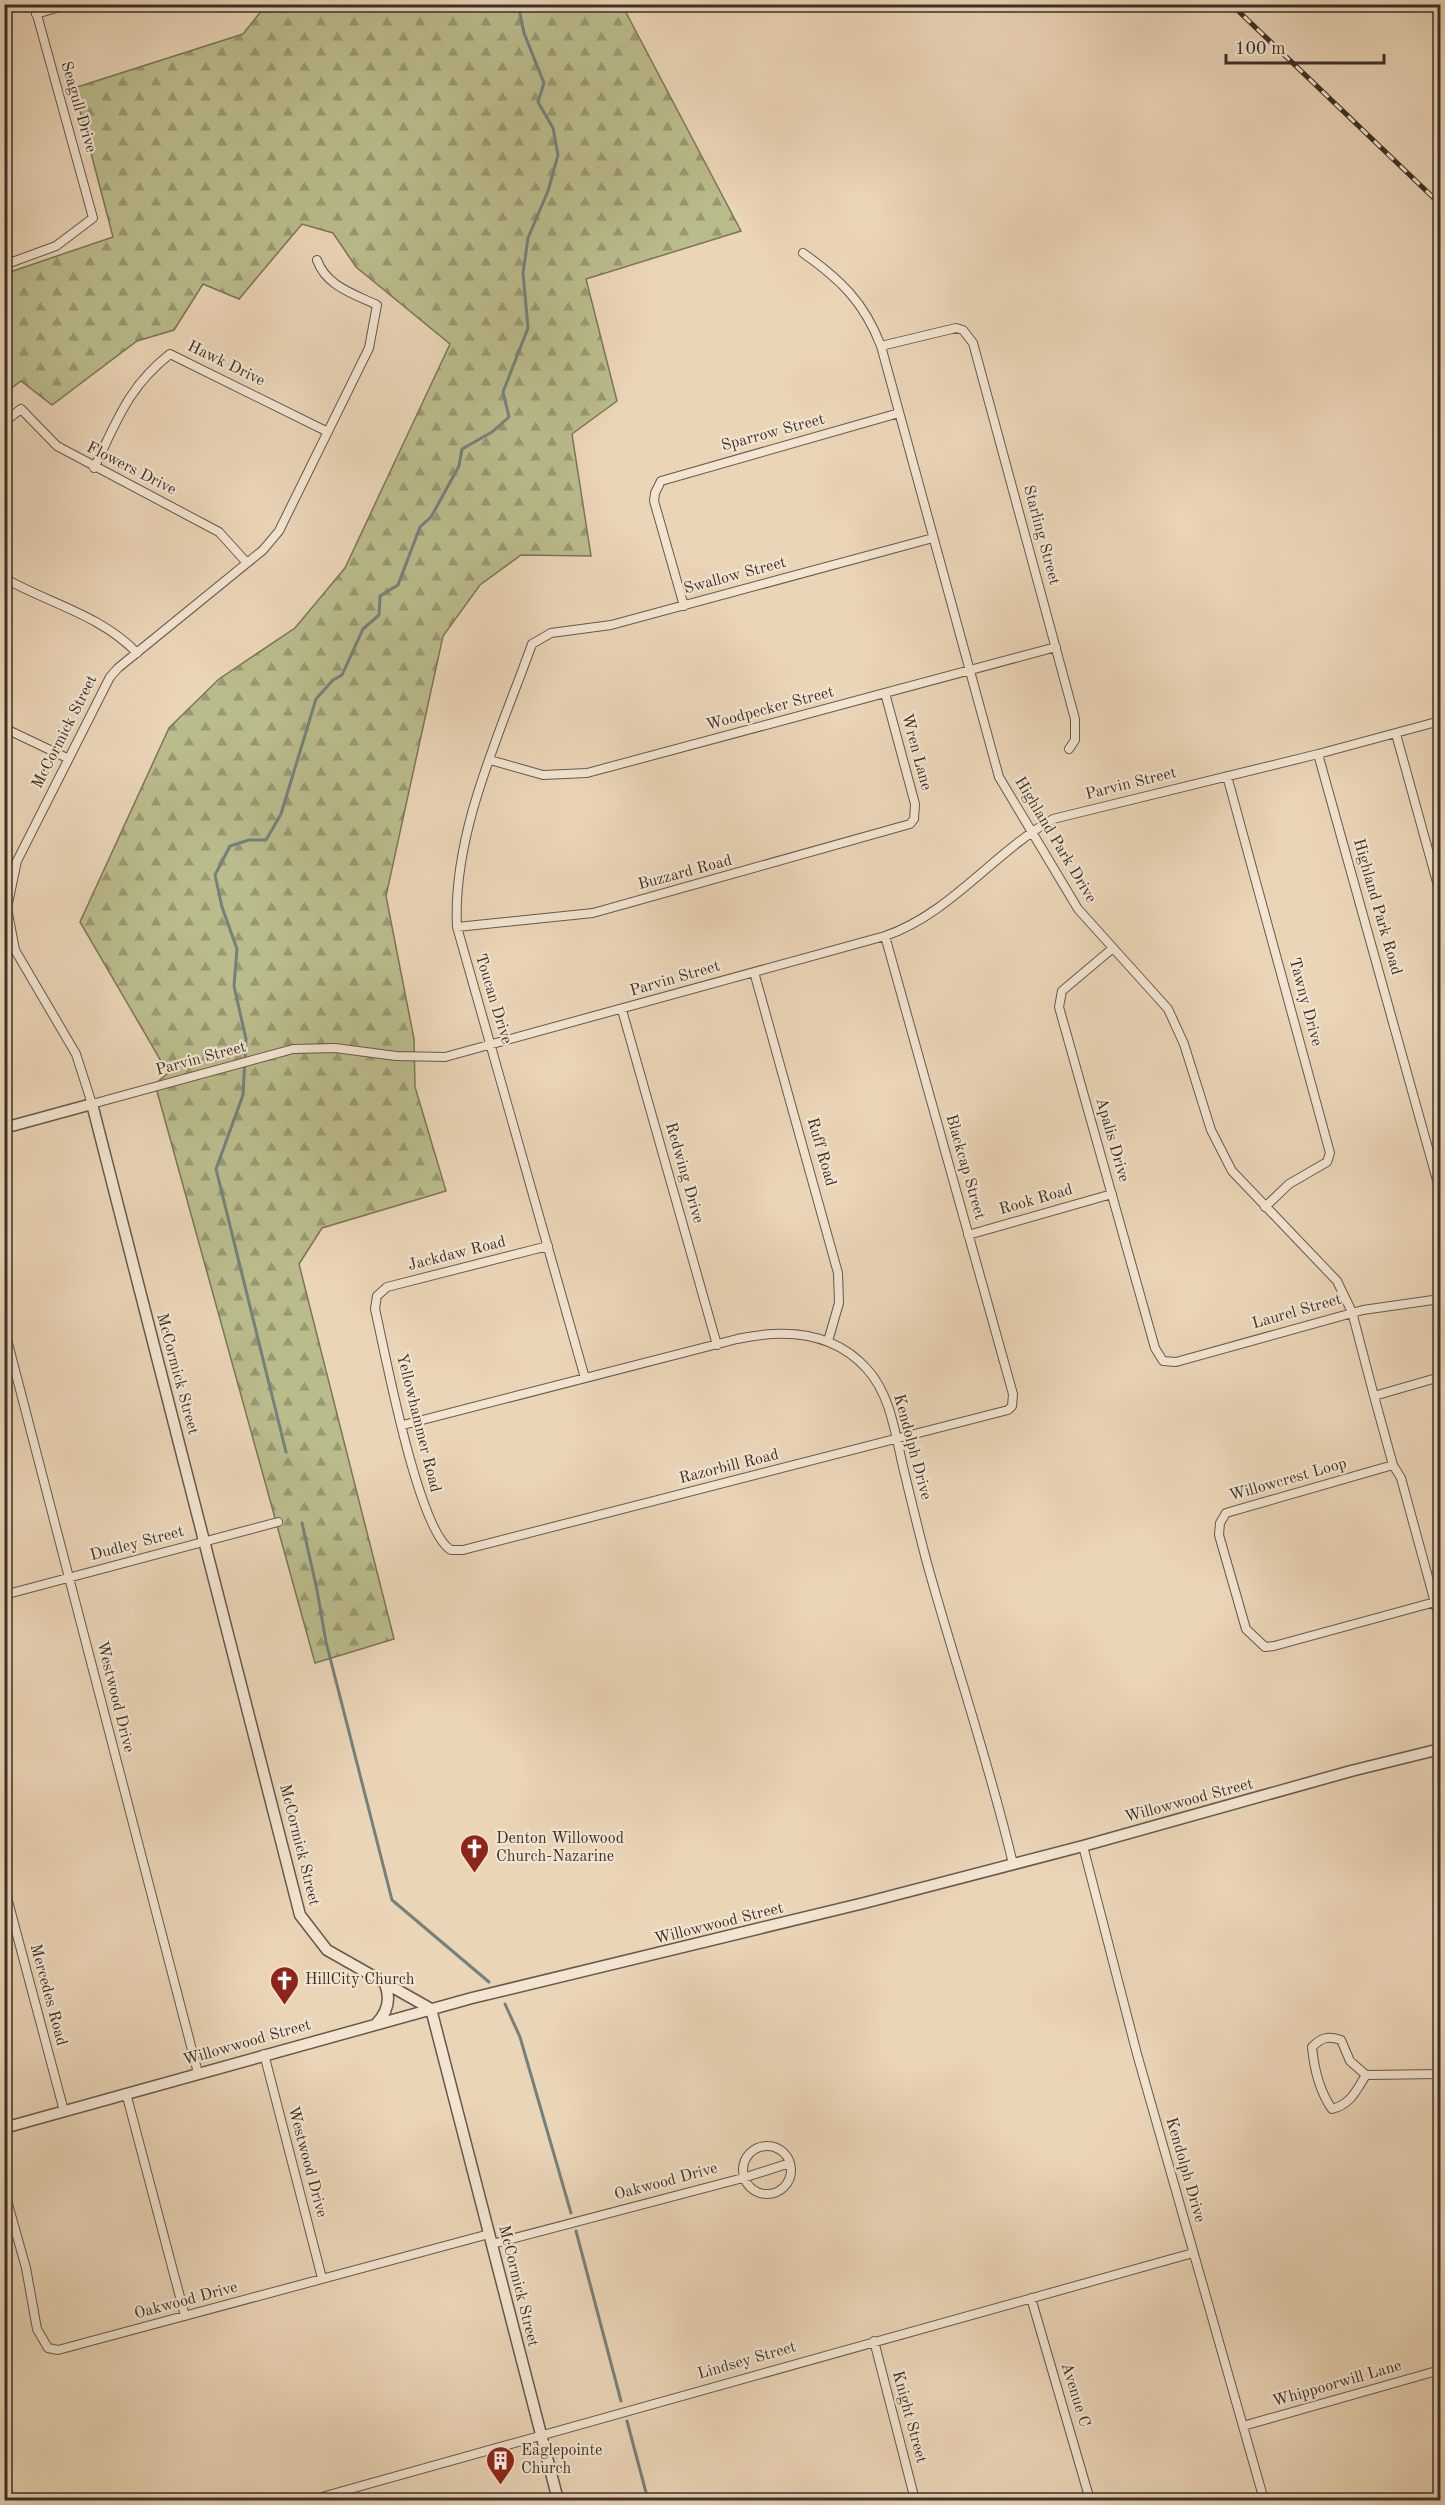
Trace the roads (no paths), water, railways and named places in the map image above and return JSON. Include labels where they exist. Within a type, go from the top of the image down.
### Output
[{"type":"street","points":[[35,9],[70,4]]},
{"type":"street","name":"Seagull Drive","points":[[4,265],[56,246],[93,218],[35,9]]},
{"type":"street","name":"Highland Park Drive","points":[[803,253],[849,290],[863,307],[881,346],[999,777],[1078,909],[1168,1009],[1184,1044],[1204,1110],[1221,1152],[1246,1188],[1325,1266],[1345,1294],[1352,1312],[1374,1396]]},
{"type":"street","name":"McCormick Street","points":[[317,260],[320,268],[332,282],[377,305],[369,348],[279,531],[247,562],[118,668],[103,688],[17,861],[7,908],[15,950],[76,1054],[92,1104],[300,1915],[327,1950],[431,2009],[558,2500]]},
{"type":"street","name":"Starling Street","points":[[881,346],[946,329],[963,330],[974,344],[1075,719],[1075,740],[1069,750]]},
{"type":"street","name":"Hawk Drive","points":[[94,468],[129,396],[148,371],[170,354],[328,432]]},
{"type":"street","name":"Flowers Drive","points":[[4,422],[21,409],[57,446],[94,468],[219,532],[247,562]]},
{"type":"street","name":"Sparrow Street","points":[[684,606],[654,501],[657,486],[669,477],[899,413]]},
{"type":"street","name":"Swallow Street","points":[[543,636],[611,625],[933,538]]},
{"type":"street","points":[[4,578],[106,627],[125,640],[137,653]]},
{"type":"street","name":"Toucan Drive","points":[[543,636],[532,644],[490,760],[470,824],[460,872],[457,927],[585,1378]]},
{"type":"street","name":"Woodpecker Street","points":[[490,760],[543,775],[587,773],[1056,647]]},
{"type":"street","name":"Wren Lane","points":[[885,693],[915,804],[914,819]]},
{"type":"street","points":[[1318,753],[1440,721]]},
{"type":"street","points":[[4,728],[67,758]]},
{"type":"street","points":[[1396,734],[1440,893]]},
{"type":"street","name":"Parvin Street","points":[[4,1128],[293,1049],[334,1048],[396,1056],[445,1057],[492,1046],[885,936],[903,930],[925,917],[1031,832],[1053,819],[1318,753]]},
{"type":"street","name":"Highland Park Road","points":[[1318,753],[1440,1191]]},
{"type":"street","name":"Tawny Drive","points":[[1227,776],[1330,1153],[1327,1162],[1289,1184],[1265,1207]]},
{"type":"street","name":"Buzzard Road","points":[[457,927],[602,911],[903,828],[914,819]]},
{"type":"street","name":"Blackcap Street","points":[[885,936],[1013,1394],[1012,1406]]},
{"type":"street","name":"Apalis Drive","points":[[1113,948],[1066,987],[1058,1000],[1155,1348],[1163,1360]]},
{"type":"street","name":"Ruff Road","points":[[754,972],[838,1273],[839,1303],[828,1341]]},
{"type":"street","name":"Redwing Drive","points":[[622,1010],[717,1345]]},
{"type":"street","name":"Rook Road","points":[[968,1235],[1112,1194]]},
{"type":"street","name":"Jackdaw Road","points":[[377,1296],[387,1287],[548,1246]]},
{"type":"street","name":"Yellowhammer Road","points":[[377,1296],[375,1309],[424,1506],[441,1542],[451,1550]]},
{"type":"street","name":"Laurel Street","points":[[1163,1360],[1176,1362],[1352,1312],[1440,1299]]},
{"type":"street","name":"Westwood Drive","points":[[4,1328],[71,1577],[84,1641],[198,2073]]},
{"type":"street","name":"Kendolph Drive","points":[[403,1425],[752,1336],[786,1333],[828,1341],[858,1359],[877,1381],[889,1411],[941,1614],[967,1694],[973,1724],[1013,1864]]},
{"type":"street","points":[[1440,1377],[1374,1396],[1393,1465],[1401,1478],[1440,1621]]},
{"type":"street","name":"Razorbill Road","points":[[451,1550],[463,1550],[1002,1413],[1012,1406]]},
{"type":"street","name":"Willowcrest Loop","points":[[1393,1465],[1226,1513],[1220,1523],[1219,1535],[1246,1629],[1265,1647],[1274,1646],[1435,1602]]},
{"type":"street","name":"Dudley Street","points":[[4,1595],[278,1522]]},
{"type":"street","name":"Willowwood Street","points":[[4,2128],[431,2009],[752,1932],[1083,1846],[1351,1771],[1440,1749]]},
{"type":"street","name":"Kendolph Drive","points":[[1083,1846],[1193,2253],[1264,2500]]},
{"type":"street","name":"Mercedes Road","points":[[4,1886],[64,2111]]},
{"type":"street","points":[[376,2024],[388,2007],[385,1984]]},
{"type":"street","points":[[1366,2075],[1352,2099],[1345,2106],[1332,2109],[1325,2099],[1313,2061],[1312,2047],[1320,2039],[1330,2036],[1341,2040],[1350,2061],[1366,2075],[1440,2074]]},
{"type":"street","name":"Westwood Drive","points":[[264,2054],[322,2278]]},
{"type":"street","points":[[126,2093],[185,2316]]},
{"type":"street","name":"Oakwood Drive","points":[[773,2147],[786,2156],[790,2163],[790,2178],[786,2185],[772,2194],[755,2192],[743,2178],[743,2164],[746,2157],[758,2148],[773,2147]]},
{"type":"street","name":"Oakwood Drive","points":[[4,2190],[26,2268],[37,2329],[48,2348],[58,2350],[322,2278],[743,2178],[790,2163]]},
{"type":"street","name":"Lindsey Street","points":[[310,2500],[1193,2253]]},
{"type":"street","name":"Avenue C","points":[[1031,2298],[1090,2500]]},
{"type":"street","name":"Knight Street","points":[[874,2341],[915,2500]]},
{"type":"street","name":"Whippoorwill Lane","points":[[1243,2426],[1440,2370]]},
{"type":"street","points":[[1432,2500],[1440,2491]]},
{"type":"waterway","points":[[286,1452],[216,1169],[243,1095],[246,1039],[234,986],[237,949],[222,907],[215,875],[230,846],[249,840],[266,840],[281,814],[316,699],[333,680],[342,675],[363,629],[379,615],[380,596],[398,585],[420,527],[431,517],[459,466],[462,449],[492,432],[509,417],[503,392],[528,328],[523,273],[528,238],[548,191],[558,155],[553,128],[538,102],[544,83],[524,33],[518,4]]},
{"type":"waterway","points":[[302,1523],[326,1642],[392,1900],[489,1982]]},
{"type":"waterway","points":[[505,2004],[520,2037],[571,2213]]},
{"type":"waterway","points":[[576,2231],[621,2401]]},
{"type":"waterway","points":[[627,2421],[648,2500]]},
{"type":"railway","points":[[1231,4],[1440,204]]},
{"type":"place","name":"Denton Willowood Church-Nazarine","points":[[475,1874]]},
{"type":"place","name":"HillCity Church","points":[[284,2006]]},
{"type":"place","name":"Eaglepointe Church","points":[[500,2486]]}]
